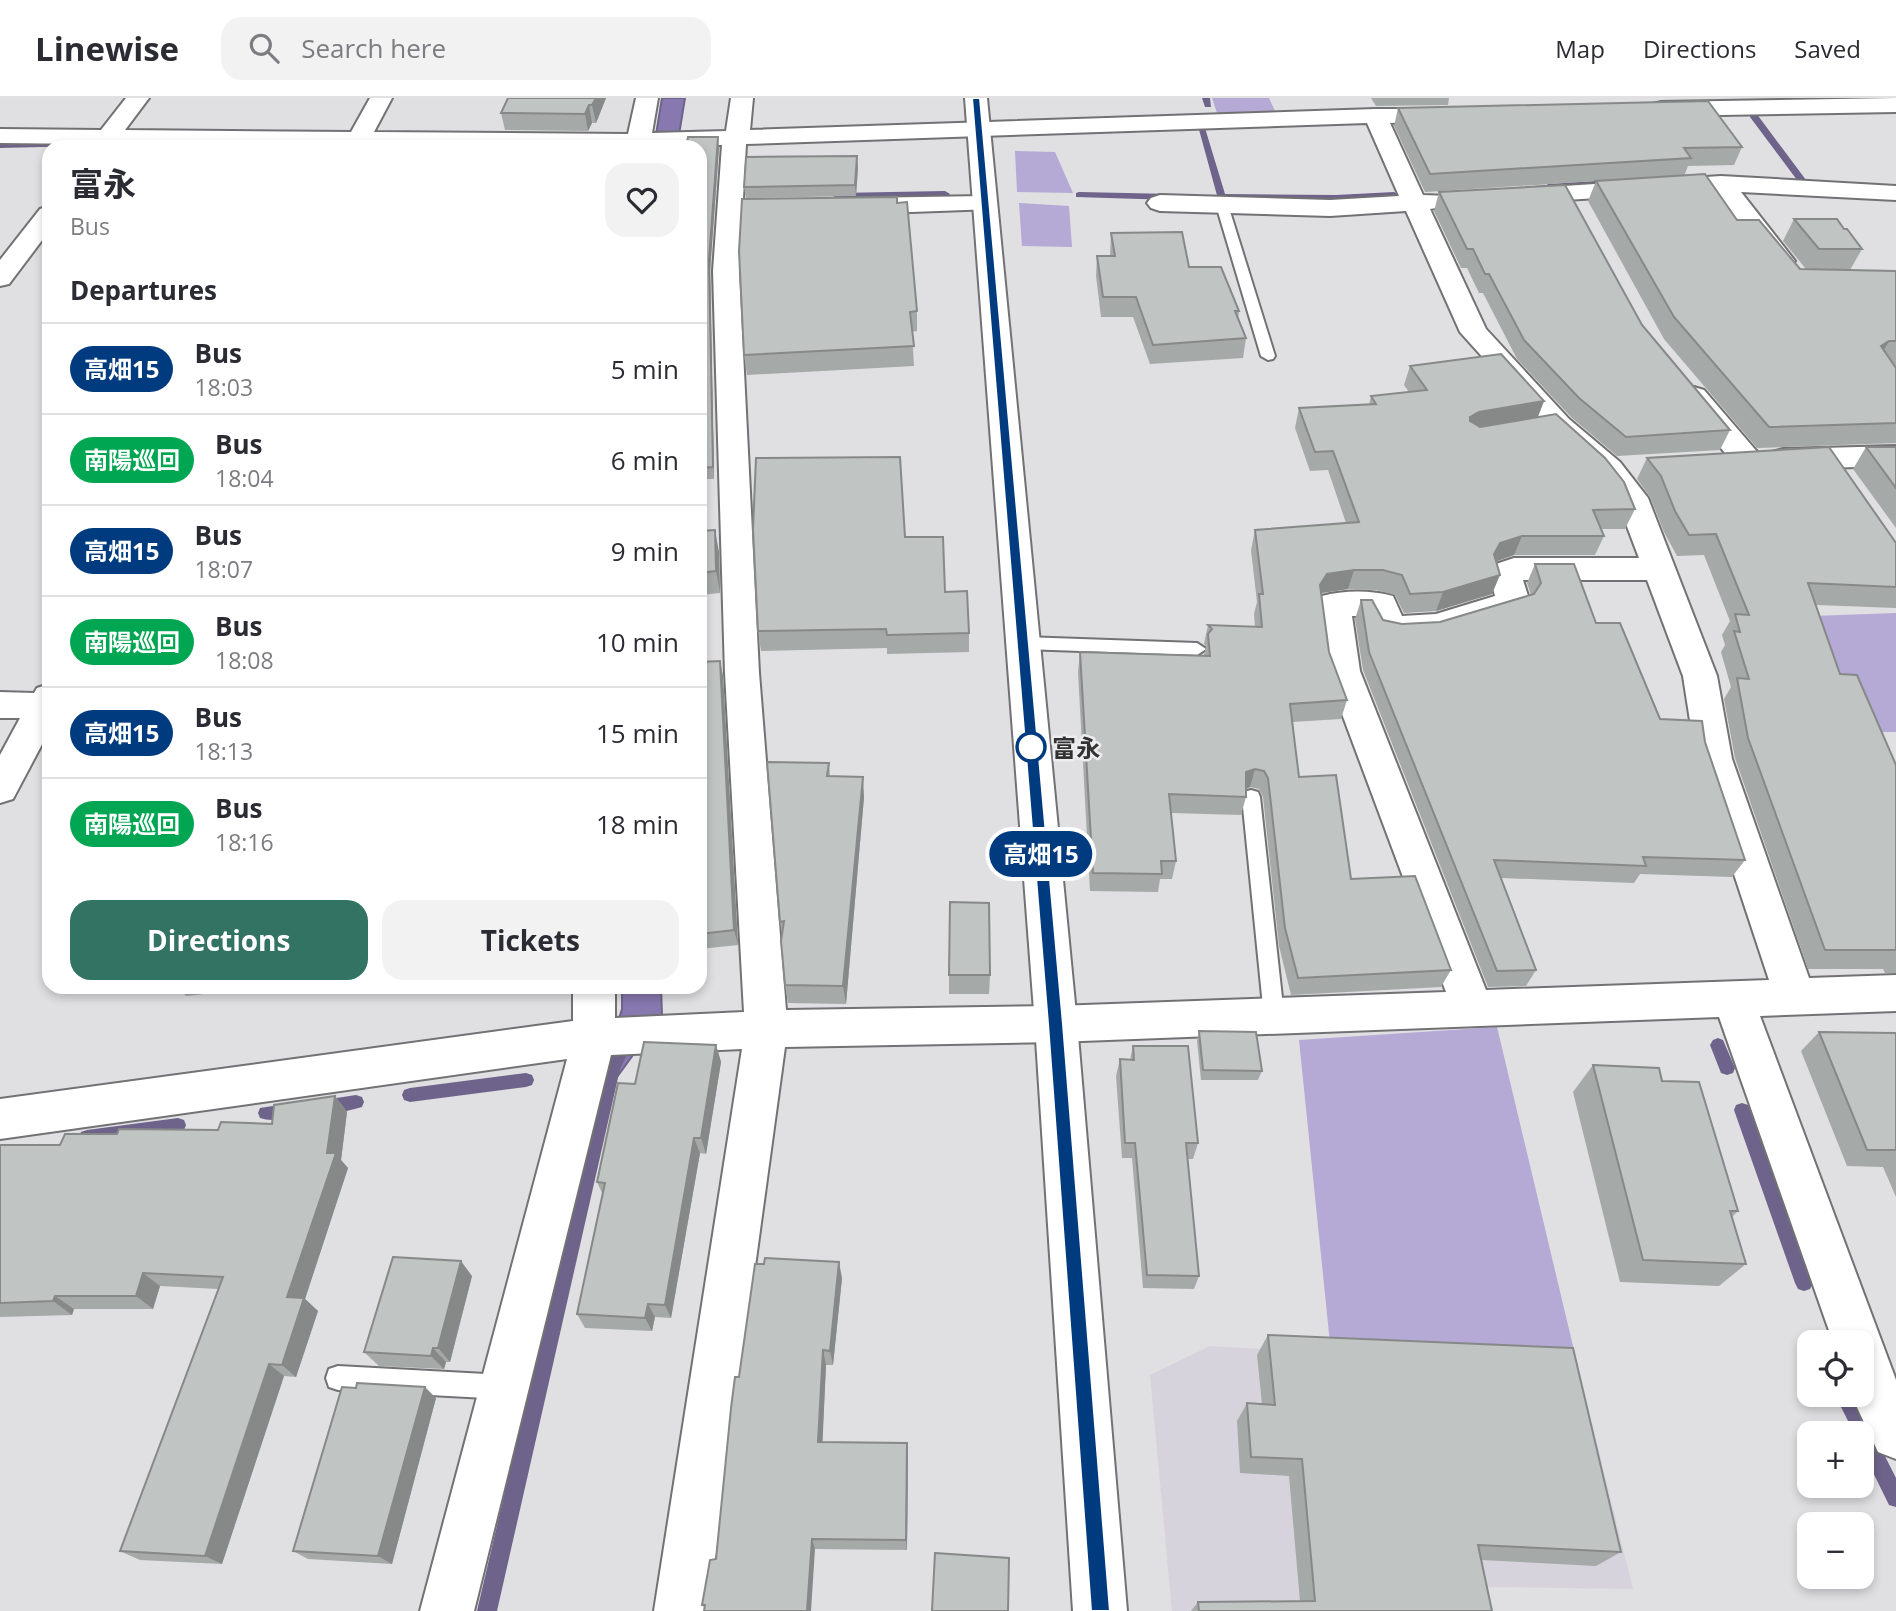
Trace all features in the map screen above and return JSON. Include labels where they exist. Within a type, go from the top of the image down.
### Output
[{"type":"main road","points":[[106,140],[138,98]]},
{"type":"main road","points":[[359,140],[381,98]]},
{"type":"main road","points":[[642,140],[647,98]]},
{"type":"main road","points":[[681,1611],[766,1029],[742,673],[726,271],[742,209],[736,139],[742,98]]},
{"type":"main road","points":[[1635,110],[1896,106]]},
{"type":"main road","points":[[684,140],[736,139],[977,113],[1375,116],[1463,108]]},
{"type":"main road","points":[[977,113],[1056,1024],[1100,1611]]},
{"type":"main road","points":[[1375,116],[1474,332],[1547,427],[1623,468],[1700,676],[1714,758],[1795,997]]},
{"type":"main road","points":[[0,136],[69,140]]},
{"type":"main road","points":[[1499,197],[1575,204],[1721,183],[1896,193]]},
{"type":"main road","points":[[1721,183],[1798,281]]},
{"type":"main road","points":[[1160,203],[1330,208],[1457,200]]},
{"type":"main road","points":[[836,207],[984,204]]},
{"type":"main road","points":[[0,278],[42,223]]},
{"type":"main road","points":[[1677,375],[1748,461]]},
{"type":"main road","points":[[1826,456],[1849,490]]},
{"type":"main road","points":[[1706,463],[1826,456],[1896,456]]},
{"type":"main road","points":[[1473,1009],[1343,671],[1334,604],[1381,604],[1389,628],[1437,626],[1513,602],[1505,573],[1514,569],[1660,569]]},
{"type":"main road","points":[[0,705],[42,703]]},
{"type":"main road","points":[[0,789],[42,712]]},
{"type":"main road","points":[[0,1119],[602,1036],[766,1029],[1056,1024],[1896,993]]},
{"type":"main road","points":[[447,1611],[504,1387],[602,1036],[595,994]]},
{"type":"main road","points":[[1732,999],[1853,1330]]},
{"type":"main road","points":[[1874,1390],[1896,1434]]},
{"type":"lane","points":[[1222,205],[1268,356]]},
{"type":"lane","points":[[1023,643],[1197,649]]},
{"type":"lane","points":[[1251,797],[1274,1016]]},
{"type":"lane","points":[[338,1378],[504,1387]]},
{"type":"shaded area","points":[[662,98],[685,98],[678,140],[655,140]]},
{"type":"shaded area","points":[[1212,98],[1269,98],[1275,111],[1217,113]]},
{"type":"shaded area","points":[[1015,151],[1055,152],[1073,193],[1017,192]]},
{"type":"shaded area","points":[[1019,203],[1069,206],[1072,247],[1022,246]]},
{"type":"shaded area","points":[[1896,613],[1896,732],[1862,732],[1812,616]]},
{"type":"shaded area","points":[[622,994],[661,994],[662,1015],[617,1077],[606,1060],[622,1009]]},
{"type":"shaded area","points":[[1497,1027],[1578,1367],[1331,1353],[1299,1040]]},
{"type":"shaded area","points":[[1210,1346],[1578,1367],[1633,1589],[1481,1587],[1485,1611],[1172,1611],[1150,1375]]},
{"type":"building","points":[[508,98],[596,98],[585,114],[501,113]]},
{"type":"building","points":[[1708,101],[1742,147],[1684,148],[1691,158],[1430,174],[1398,108]]},
{"type":"building","points":[[688,137],[718,137],[709,260],[713,467],[707,467],[707,140],[687,140]]},
{"type":"building","points":[[857,156],[855,185],[744,187],[746,157]]},
{"type":"building","points":[[1705,174],[1737,220],[1759,220],[1800,269],[1896,271],[1896,341],[1889,341],[1881,346],[1896,368],[1896,423],[1769,427],[1674,317],[1596,181]]},
{"type":"building","points":[[1565,185],[1642,325],[1730,430],[1626,437],[1579,398],[1524,340],[1489,274],[1485,274],[1473,249],[1467,249],[1439,192]]},
{"type":"building","points":[[897,197],[897,203],[907,202],[917,311],[910,312],[914,346],[744,355],[739,251],[742,199]]},
{"type":"building","points":[[1794,219],[1837,219],[1862,249],[1819,249]]},
{"type":"building","points":[[1182,232],[1189,267],[1221,267],[1239,311],[1235,311],[1246,338],[1153,345],[1136,297],[1103,297],[1097,256],[1115,256],[1111,233]]},
{"type":"building","points":[[1501,354],[1544,401],[1479,412],[1470,417],[1470,421],[1480,427],[1556,414],[1605,458],[1624,482],[1635,509],[1593,510],[1604,536],[1522,536],[1500,543],[1494,554],[1500,575],[1443,592],[1410,594],[1402,575],[1383,570],[1327,574],[1320,585],[1329,652],[1347,700],[1290,704],[1299,777],[1336,775],[1351,879],[1415,876],[1451,970],[1298,978],[1285,928],[1268,778],[1264,771],[1255,769],[1246,772],[1246,797],[1169,794],[1176,861],[1161,861],[1162,874],[1093,873],[1080,652],[1210,656],[1208,634],[1212,629],[1208,625],[1262,627],[1259,594],[1263,594],[1255,530],[1359,522],[1333,451],[1315,452],[1299,408],[1376,404],[1371,396],[1427,390],[1410,366]]},
{"type":"building","points":[[1829,447],[1896,543],[1896,587],[1808,583],[1840,674],[1857,675],[1896,765],[1896,950],[1825,950],[1748,738],[1737,678],[1749,679],[1734,631],[1740,632],[1735,614],[1749,615],[1716,534],[1689,535],[1675,511],[1661,476],[1647,458]]},
{"type":"building","points":[[1866,447],[1896,447],[1896,488]]},
{"type":"building","points":[[900,457],[905,537],[943,537],[945,592],[967,591],[969,633],[887,635],[886,629],[758,631],[753,529],[756,458]]},
{"type":"building","points":[[715,530],[716,571],[707,572],[707,531]]},
{"type":"building","points":[[1535,564],[1574,564],[1596,623],[1620,623],[1660,719],[1702,721],[1705,742],[1745,860],[1643,857],[1646,866],[1494,860],[1536,970],[1497,971],[1369,652],[1361,600],[1372,600],[1383,620],[1402,624],[1440,622],[1534,594],[1541,583]]},
{"type":"building","points":[[720,661],[734,930],[707,933],[707,662]]},
{"type":"building","points":[[767,762],[829,763],[827,776],[863,777],[843,986],[785,985],[781,941],[784,921],[780,922]]},
{"type":"building","points":[[950,902],[989,903],[990,975],[949,975]]},
{"type":"building","points":[[1199,1031],[1256,1032],[1262,1071],[1203,1070]]},
{"type":"building","points":[[1819,1032],[1896,1033],[1896,1150],[1867,1150]]},
{"type":"building","points":[[644,1042],[716,1045],[701,1138],[694,1138],[665,1305],[648,1304],[645,1318],[577,1314],[605,1183],[597,1182],[618,1083],[635,1084]]},
{"type":"building","points":[[1133,1046],[1188,1046],[1198,1143],[1186,1143],[1199,1276],[1147,1275],[1135,1143],[1125,1143],[1120,1059],[1134,1060]]},
{"type":"building","points":[[1593,1065],[1659,1068],[1662,1081],[1699,1082],[1738,1211],[1730,1211],[1746,1264],[1643,1260]]},
{"type":"building","points":[[335,1096],[327,1153],[336,1153],[287,1297],[304,1298],[282,1365],[269,1364],[205,1556],[120,1551],[223,1277],[143,1273],[136,1296],[55,1296],[53,1301],[0,1303],[0,1145],[60,1145],[65,1134],[117,1134],[119,1129],[218,1130],[221,1122],[272,1124],[274,1105]]},
{"type":"building","points":[[393,1257],[461,1261],[438,1348],[433,1348],[431,1356],[364,1352]]},
{"type":"building","points":[[765,1258],[839,1262],[830,1351],[823,1350],[818,1442],[907,1443],[906,1540],[812,1539],[807,1611],[704,1611],[705,1605],[702,1605],[710,1560],[716,1559],[735,1377],[739,1377],[755,1264],[764,1264]]},
{"type":"building","points":[[1268,1335],[1573,1348],[1621,1552],[1478,1545],[1492,1611],[1199,1611],[1198,1602],[1315,1601],[1302,1459],[1251,1457],[1247,1403],[1275,1405]]},
{"type":"building","points":[[357,1383],[425,1387],[378,1556],[293,1551],[342,1387],[356,1388]]},
{"type":"building","points":[[935,1553],[1009,1558],[1008,1611],[932,1611]]},
{"type":"waterway","points":[[1206,98],[1208,105]]},
{"type":"waterway","points":[[1753,115],[1803,182]]},
{"type":"waterway","points":[[1201,128],[1221,197],[1336,198],[1394,195]]},
{"type":"waterway","points":[[0,145],[42,146]]},
{"type":"waterway","points":[[1548,187],[1611,183]]},
{"type":"waterway","points":[[838,196],[945,194]]},
{"type":"waterway","points":[[1079,195],[1172,197]]},
{"type":"waterway","points":[[1718,1045],[1727,1068]]},
{"type":"waterway","points":[[487,1611],[612,1068],[619,1054]]},
{"type":"waterway","points":[[410,1095],[526,1080]]},
{"type":"waterway","points":[[323,1106],[356,1102]]},
{"type":"waterway","points":[[266,1113],[292,1110]]},
{"type":"waterway","points":[[1742,1110],[1804,1283]]},
{"type":"waterway","points":[[87,1137],[178,1125]]},
{"type":"waterway","points":[[1850,1407],[1896,1498]]},
{"type":"bus line","name":"高畑15","points":[[976,98],[1056,1024],[1100,1611]]},
{"type":"place","name":"富永","points":[[1031,747]]}]
